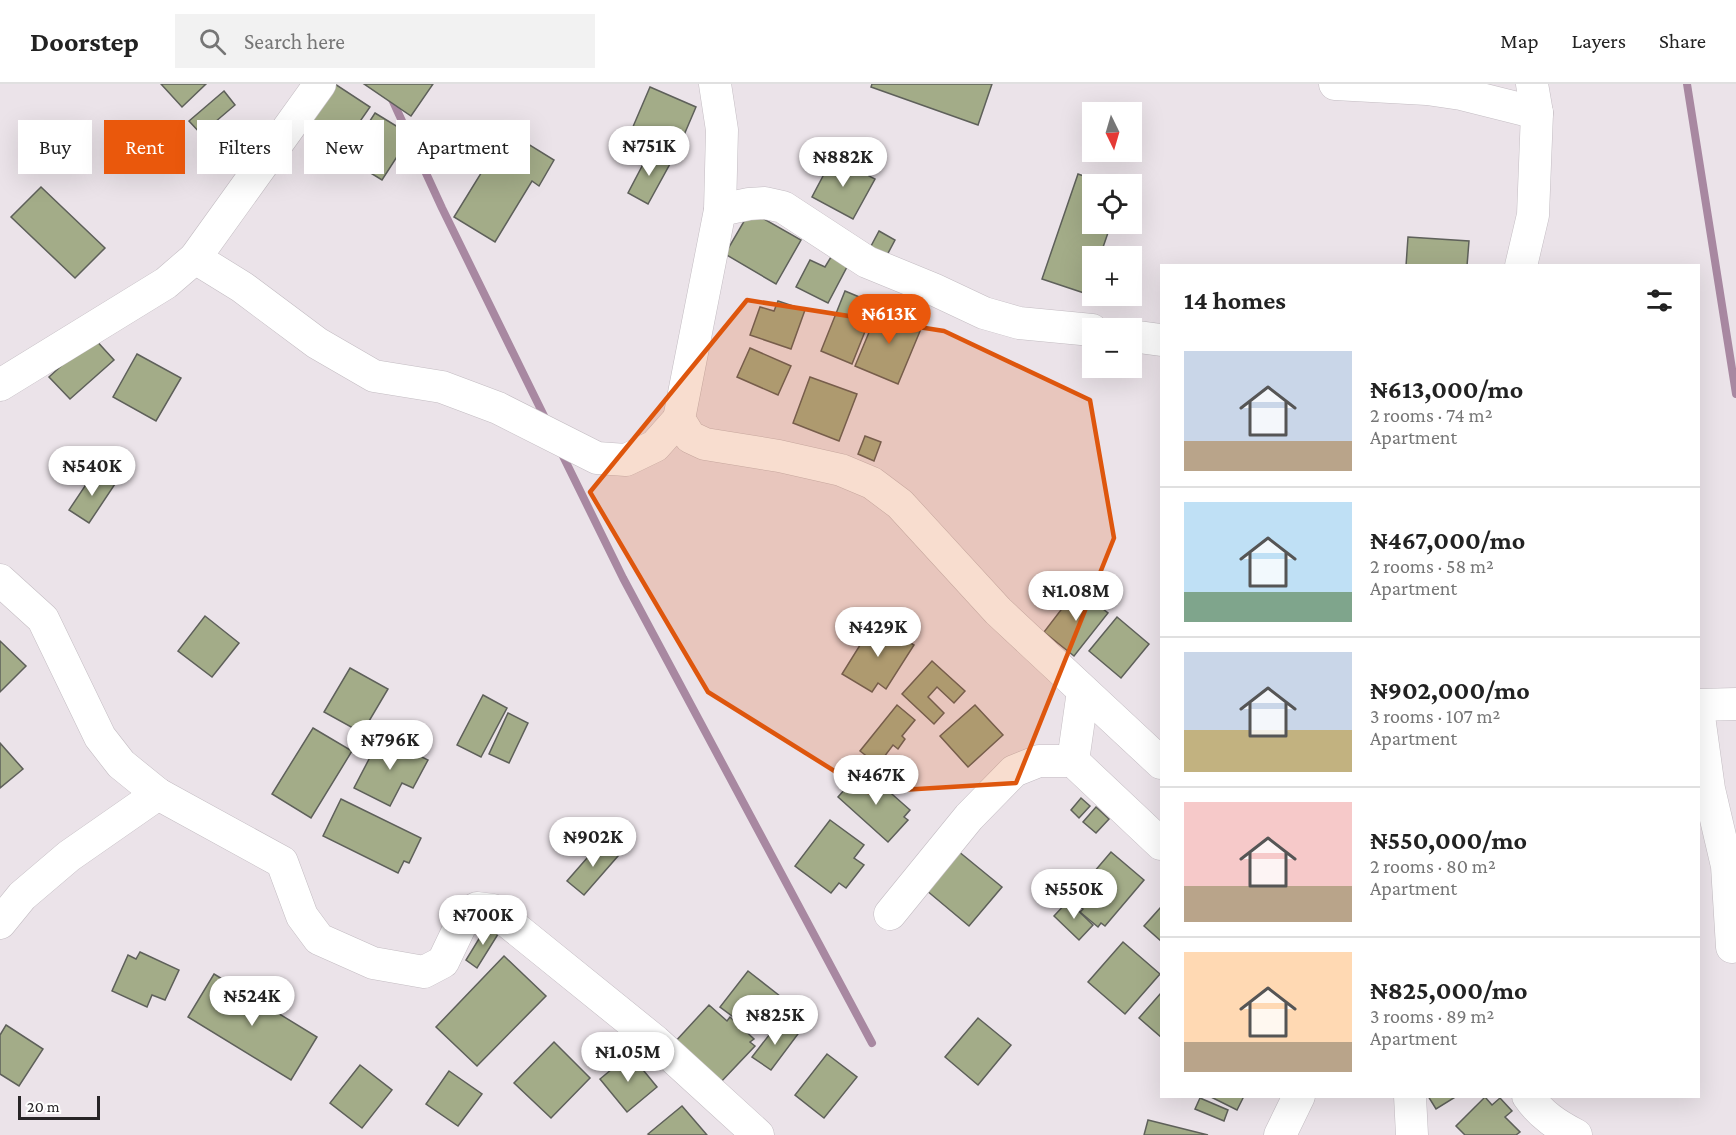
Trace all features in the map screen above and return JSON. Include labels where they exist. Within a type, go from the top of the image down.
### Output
[{"type":"street","points":[[0,385],[166,283],[195,258],[320,84]]},
{"type":"street","points":[[195,258],[242,287],[317,343],[374,376],[442,387],[498,408],[597,458],[626,460],[655,446],[679,419],[720,210],[722,130],[716,84]]},
{"type":"street","points":[[1335,84],[1534,98],[1533,214],[1521,264]]},
{"type":"street","points":[[720,210],[765,203],[783,207],[867,262],[984,313],[1019,323],[1082,329]]},
{"type":"street","points":[[1142,337],[1160,340]]},
{"type":"street","points":[[679,419],[690,437],[705,444],[779,456],[841,470],[872,483],[900,504],[998,611],[1160,762]]},
{"type":"street","points":[[0,580],[43,619],[100,737],[121,764],[158,794],[282,862],[302,916],[319,939],[373,963],[424,972],[442,962],[466,914],[477,908],[493,910],[655,1041],[758,1135]]},
{"type":"street","points":[[1073,761],[1083,691]]},
{"type":"street","points":[[1700,707],[1736,704]]},
{"type":"street","points":[[1700,722],[1709,789],[1727,866],[1732,948]]},
{"type":"street","points":[[890,914],[969,817],[1014,771],[1039,761],[1073,761],[1160,843]]},
{"type":"street","points":[[0,923],[22,896],[69,856],[158,794]]},
{"type":"street","points":[[1280,1135],[1298,1098]]},
{"type":"street","points":[[1410,1098],[1412,1135]]},
{"type":"street","points":[[1529,1098],[1537,1109],[1554,1124],[1576,1135]]},
{"type":"highlighted area","points":[[747,300],[944,331],[1090,400],[1114,538],[1016,783],[868,792],[708,692],[590,492]]},
{"type":"building","points":[[161,84],[206,84],[182,107]]},
{"type":"building","points":[[335,84],[370,107],[361,120],[309,119]]},
{"type":"building","points":[[364,84],[433,84],[411,116]]},
{"type":"building","points":[[872,84],[992,84],[978,125],[871,87]]},
{"type":"building","points":[[650,87],[696,107],[678,149],[632,129]]},
{"type":"building","points":[[224,91],[235,105],[217,120],[197,120],[197,130],[189,121]]},
{"type":"building","points":[[375,113],[396,126],[396,158],[382,180],[372,174],[384,174],[384,120],[370,120]]},
{"type":"building","points":[[530,145],[554,160],[539,186],[532,181],[495,242],[454,217],[480,174],[530,174]]},
{"type":"building","points":[[650,151],[671,162],[648,204],[628,193]]},
{"type":"building","points":[[833,157],[875,179],[853,219],[812,197]]},
{"type":"building","points":[[1078,174],[1082,175],[1082,234],[1108,234],[1103,246],[1082,246],[1082,292],[1042,279]]},
{"type":"building","points":[[41,187],[105,248],[75,278],[11,217]]},
{"type":"building","points":[[750,211],[801,240],[776,284],[725,254]]},
{"type":"building","points":[[879,231],[895,240],[886,257],[870,248]]},
{"type":"building","points":[[1408,237],[1469,241],[1467,264],[1406,264]]},
{"type":"building","points":[[831,257],[848,265],[828,303],[796,287],[810,260],[825,267]]},
{"type":"building","points":[[845,291],[876,304],[852,364],[821,351]]},
{"type":"building","points":[[778,301],[805,310],[791,349],[750,335],[760,307],[774,311]]},
{"type":"building","points":[[880,306],[923,324],[898,384],[855,366]]},
{"type":"building","points":[[93,337],[114,360],[70,399],[49,377]]},
{"type":"building","points":[[750,348],[791,366],[778,395],[737,377]]},
{"type":"building","points":[[137,354],[181,378],[156,421],[113,397]]},
{"type":"building","points":[[810,377],[857,394],[839,441],[793,423]]},
{"type":"building","points":[[865,436],[881,442],[874,461],[858,454]]},
{"type":"building","points":[[95,471],[115,484],[89,523],[69,510]]},
{"type":"building","points":[[1077,589],[1108,613],[1074,656],[1044,632]]},
{"type":"building","points":[[205,616],[239,643],[212,677],[178,651]]},
{"type":"building","points":[[1117,617],[1149,644],[1121,678],[1089,651]]},
{"type":"building","points":[[875,621],[914,645],[886,689],[878,683],[872,692],[842,674]]},
{"type":"building","points":[[0,641],[26,666],[0,692]]},
{"type":"building","points":[[932,661],[965,691],[954,703],[937,687],[928,697],[944,713],[934,724],[902,694]]},
{"type":"building","points":[[350,668],[388,689],[362,733],[324,712]]},
{"type":"building","points":[[483,695],[507,708],[481,757],[457,745]]},
{"type":"building","points":[[897,705],[915,720],[902,736],[905,739],[898,749],[893,745],[878,765],[860,751]]},
{"type":"building","points":[[975,705],[1003,735],[968,767],[940,736]]},
{"type":"building","points":[[508,713],[528,723],[509,763],[489,754]]},
{"type":"building","points":[[313,728],[352,751],[311,818],[272,794]]},
{"type":"building","points":[[381,736],[428,760],[413,788],[402,783],[390,806],[354,788]]},
{"type":"building","points":[[0,743],[23,769],[0,788]]},
{"type":"building","points":[[867,772],[910,810],[904,817],[908,820],[888,842],[838,797],[853,780],[857,784]]},
{"type":"building","points":[[1081,798],[1090,806],[1079,818],[1071,810]]},
{"type":"building","points":[[341,799],[421,838],[409,863],[404,861],[398,873],[323,836]]},
{"type":"building","points":[[1096,807],[1109,819],[1096,833],[1083,822]]},
{"type":"building","points":[[830,820],[864,845],[854,858],[864,865],[846,888],[839,883],[831,893],[795,866]]},
{"type":"building","points":[[601,842],[618,856],[584,895],[567,881]]},
{"type":"building","points":[[958,851],[1002,887],[969,926],[926,890]]},
{"type":"building","points":[[1111,852],[1144,880],[1105,926],[1101,923],[1098,927],[1080,912],[1083,909],[1071,899]]},
{"type":"building","points":[[1068,901],[1093,925],[1079,940],[1054,916]]},
{"type":"building","points":[[1160,908],[1160,940],[1144,926]]},
{"type":"building","points":[[488,924],[500,931],[477,968],[466,960]]},
{"type":"building","points":[[1123,942],[1160,974],[1125,1014],[1088,982]]},
{"type":"building","points":[[140,952],[179,970],[165,1000],[152,995],[147,1007],[112,991],[128,955],[136,959]]},
{"type":"building","points":[[504,956],[546,996],[477,1066],[436,1027]]},
{"type":"building","points":[[748,971],[780,996],[752,1031],[720,1007]]},
{"type":"building","points":[[214,974],[317,1037],[291,1080],[188,1017]]},
{"type":"building","points":[[1160,994],[1160,1036],[1139,1018]]},
{"type":"building","points":[[709,1005],[727,1021],[730,1017],[754,1039],[750,1042],[755,1046],[719,1084],[674,1043]]},
{"type":"building","points":[[978,1018],[1011,1045],[978,1085],[945,1057]]},
{"type":"building","points":[[780,1021],[798,1034],[771,1070],[752,1057]]},
{"type":"building","points":[[6,1025],[43,1049],[19,1086],[0,1074],[0,1035]]},
{"type":"building","points":[[554,1042],[590,1078],[551,1118],[514,1083]]},
{"type":"building","points":[[630,1054],[657,1087],[627,1112],[600,1079]]},
{"type":"building","points":[[827,1054],[857,1077],[824,1118],[795,1095]]},
{"type":"building","points":[[360,1065],[392,1090],[362,1128],[330,1103]]},
{"type":"building","points":[[449,1071],[482,1094],[458,1126],[426,1104]]},
{"type":"building","points":[[1200,1098],[1228,1110],[1224,1121],[1195,1109]]},
{"type":"building","points":[[1213,1098],[1243,1098],[1237,1110]]},
{"type":"building","points":[[1429,1098],[1454,1098],[1436,1109]]},
{"type":"building","points":[[1484,1098],[1492,1105],[1500,1098],[1512,1111],[1505,1117],[1520,1132],[1516,1135],[1465,1135],[1456,1126]]},
{"type":"building","points":[[682,1106],[707,1135],[648,1134]]},
{"type":"building","points":[[1148,1120],[1208,1135],[1144,1135]]},
{"type":"waterway","points":[[385,84],[442,208],[547,422]]},
{"type":"waterway","points":[[1687,84],[1736,394]]},
{"type":"waterway","points":[[560,450],[623,578],[872,1043]]}]
